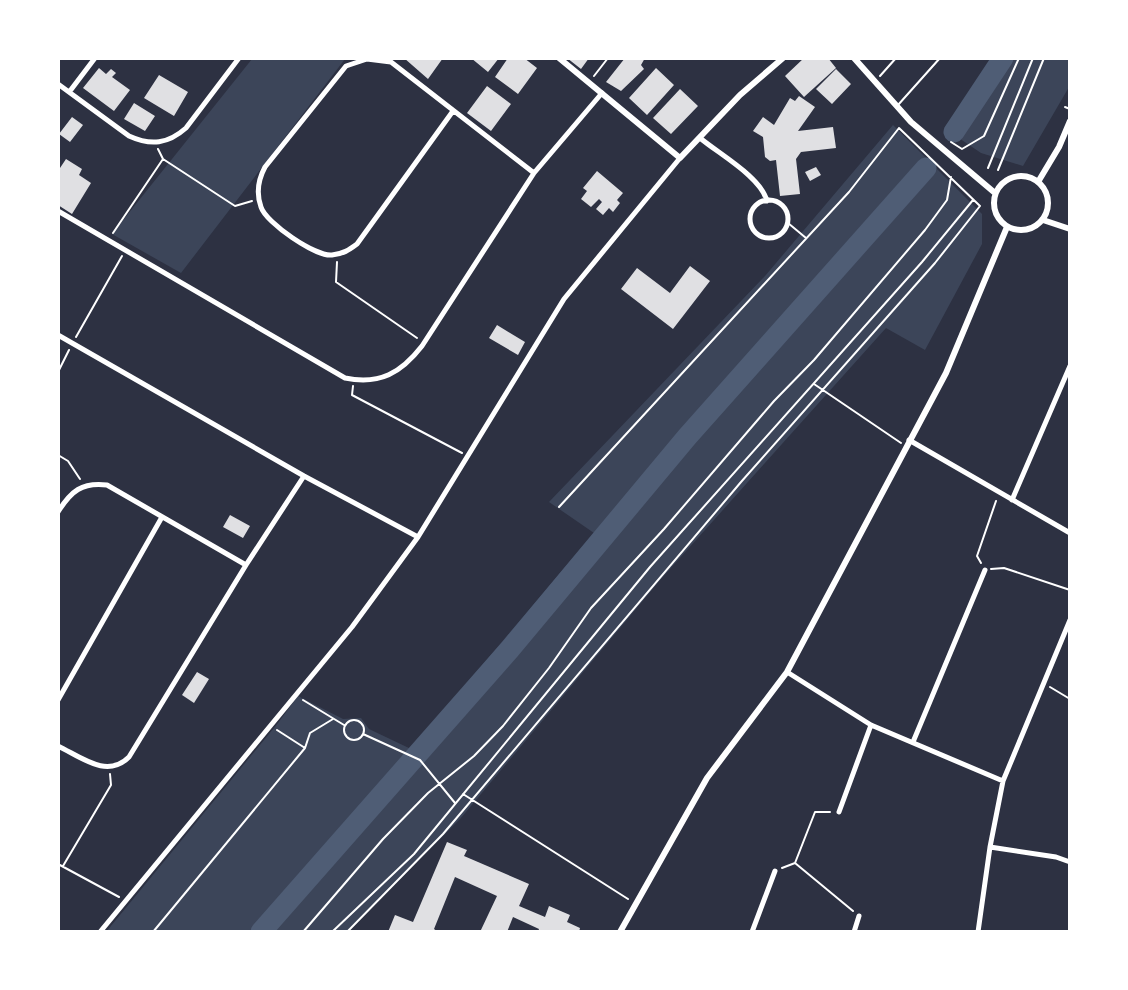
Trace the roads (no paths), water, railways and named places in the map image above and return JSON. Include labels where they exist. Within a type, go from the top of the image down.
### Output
[{"type":"street","points":[[70,91],[95,58]]},
{"type":"street","points":[[58,84],[129,136],[141,141],[156,143],[175,137],[186,128],[239,58]]},
{"type":"street","points":[[559,58],[680,158]]},
{"type":"street","points":[[100,932],[352,627],[418,537],[564,299],[680,158],[740,95],[783,58]]},
{"type":"street","points":[[854,58],[896,107],[995,193]]},
{"type":"street","points":[[453,111],[357,244],[345,253],[330,256],[312,250],[266,218],[259,200],[260,178],[265,167],[346,66],[355,62],[379,59],[391,62],[534,173]]},
{"type":"street","points":[[58,211],[345,378],[369,381],[392,374],[412,358],[534,173],[602,93]]},
{"type":"street","points":[[1038,182],[1059,147],[1070,121]]},
{"type":"street","points":[[700,138],[756,182],[765,192],[767,201]]},
{"type":"street","points":[[1016,176],[1024,176],[1038,182],[1047,195],[1048,204],[1043,220],[1028,230],[1007,227],[994,212],[995,193],[1005,181],[1016,176]]},
{"type":"street","points":[[767,201],[783,207],[788,223],[783,233],[771,238],[758,235],[751,218],[756,206],[767,201]]},
{"type":"street","points":[[1043,220],[1070,229]]},
{"type":"street","points":[[620,932],[707,778],[787,672],[946,373],[1007,227]]},
{"type":"street","points":[[58,335],[304,476],[418,537]]},
{"type":"street","points":[[1012,500],[1070,366]]},
{"type":"street","points":[[907,443],[1070,532]]},
{"type":"street","points":[[58,746],[97,765],[110,768],[122,765],[304,476]]},
{"type":"street","points":[[58,512],[73,491],[83,485],[107,485],[246,565]]},
{"type":"street","points":[[58,700],[162,517]]},
{"type":"street","points":[[913,742],[985,570]]},
{"type":"street","points":[[978,932],[990,847],[1003,781],[1042,682],[1070,620]]},
{"type":"street","points":[[787,672],[871,725],[1003,781]]},
{"type":"street","points":[[839,812],[871,725]]},
{"type":"street","points":[[990,847],[1056,857],[1070,862]]},
{"type":"street","points":[[752,932],[775,871]]},
{"type":"street","points":[[854,932],[859,916]]},
{"type":"lane","points":[[896,107],[940,58]]},
{"type":"waterway","points":[[954,132],[1003,58]]},
{"type":"waterway","points":[[261,932],[510,649],[687,437],[926,168]]}]
